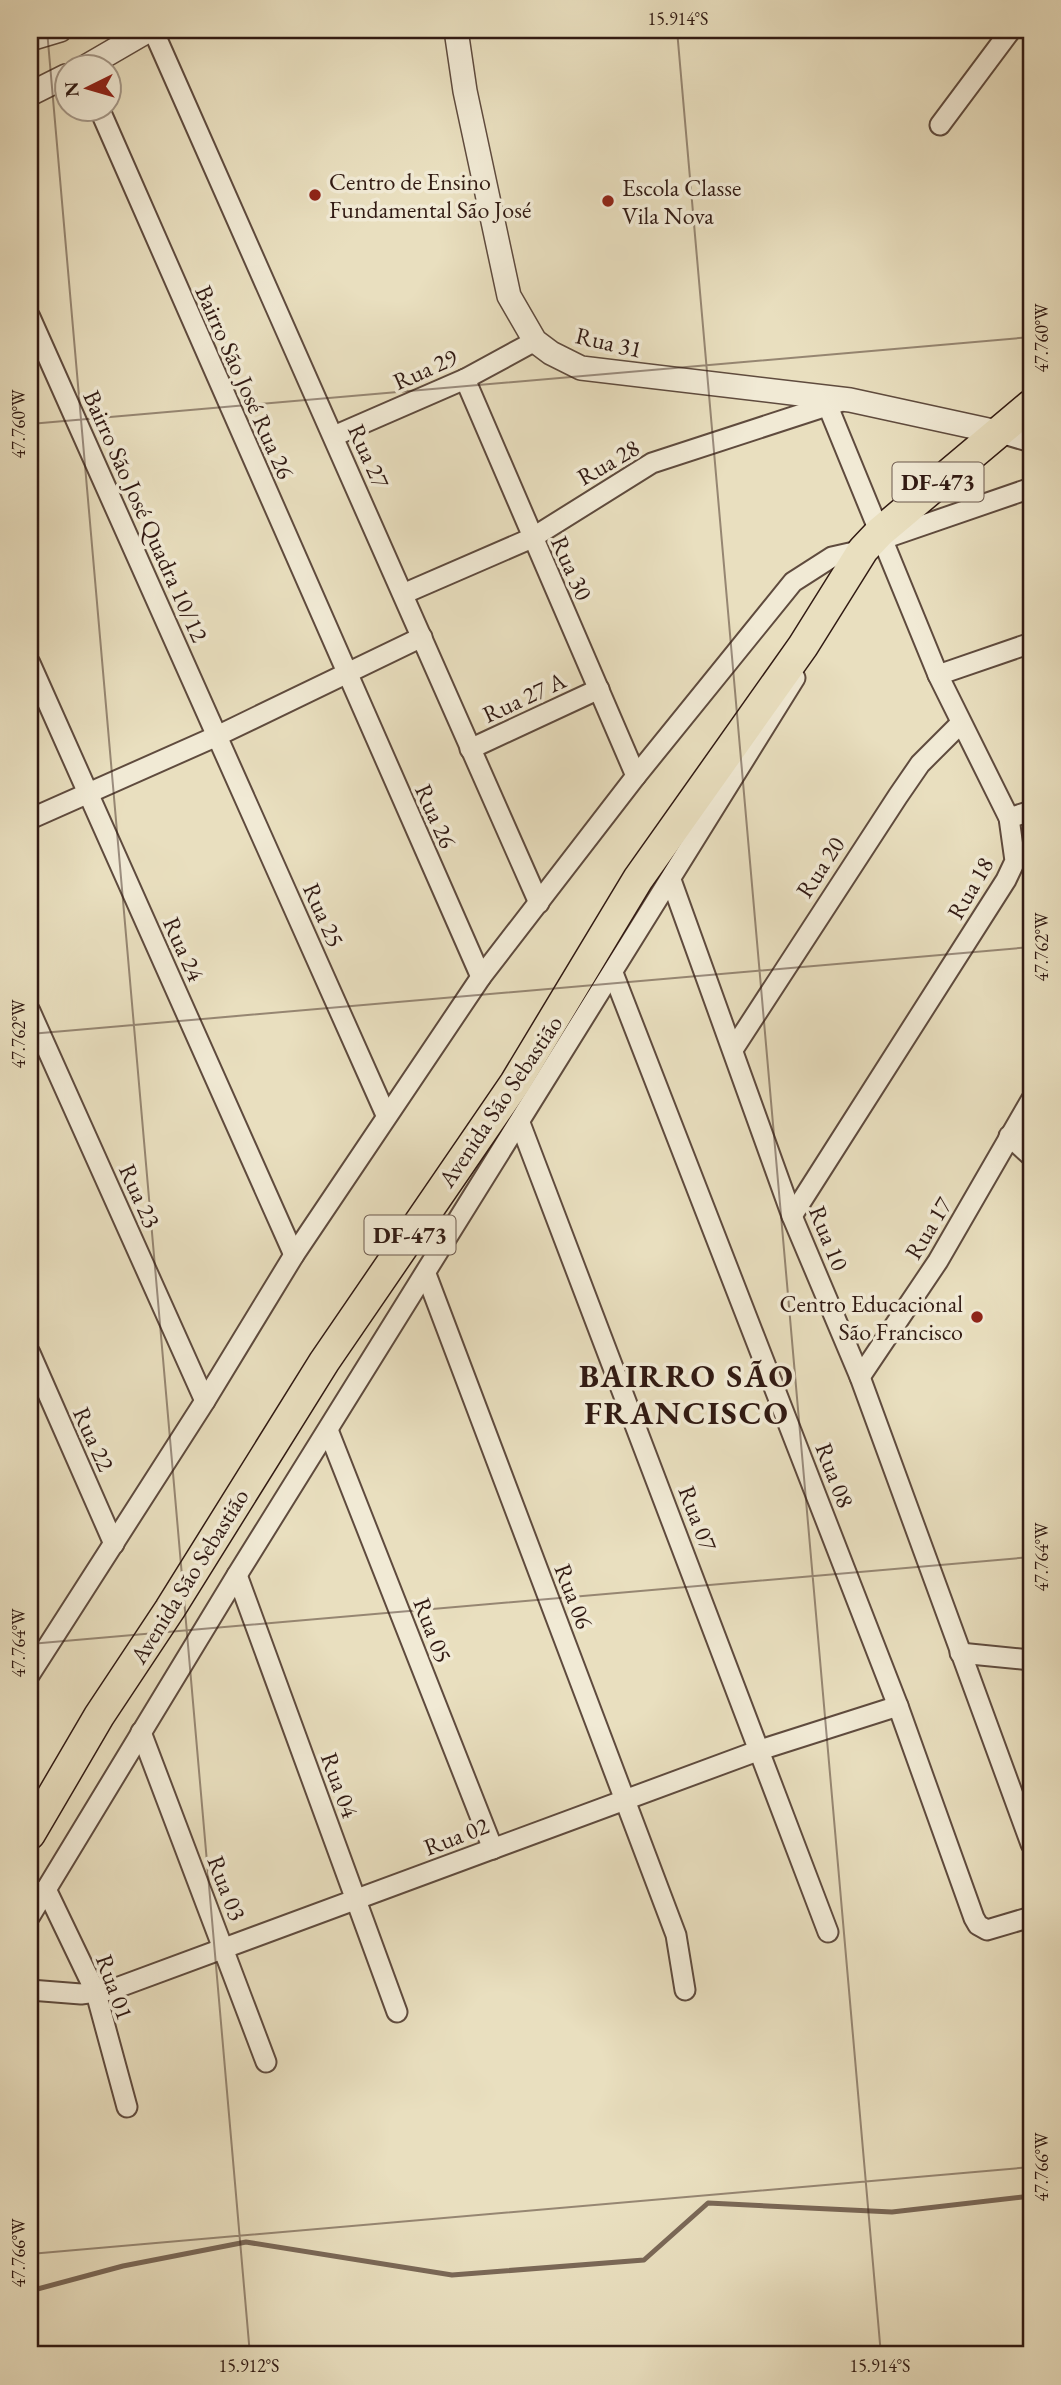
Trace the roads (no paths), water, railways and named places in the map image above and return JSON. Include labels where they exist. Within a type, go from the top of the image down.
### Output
[{"type":"main road","name":"Avenida São Sebastião","points":[[30,1834],[99,1716],[170,1609],[324,1362],[515,1083],[638,879],[875,540],[1031,405]]},
{"type":"street","points":[[30,39],[60,30]]},
{"type":"street","points":[[112,52],[151,30]]},
{"type":"street","name":"Rua 27","points":[[151,30],[334,436],[539,902]]},
{"type":"street","name":"Rua 31","points":[[456,30],[500,266],[513,305],[535,341],[551,354],[581,368],[850,400],[997,432]]},
{"type":"street","points":[[940,125],[1011,30]]},
{"type":"street","points":[[30,94],[52,83]]},
{"type":"street","name":"Bairro São José Rua 26","points":[[105,122],[346,675]]},
{"type":"street","name":"Bairro São José Quadra 10/12","points":[[30,317],[217,736]]},
{"type":"street","name":"Rua 29","points":[[334,436],[465,379],[535,341]]},
{"type":"street","name":"Rua 30","points":[[465,379],[636,776]]},
{"type":"street","name":"Rua 28","points":[[403,594],[532,538],[652,463],[827,404],[850,400]]},
{"type":"street","name":"Rua 18","points":[[792,1216],[1006,880],[1014,861],[1009,818],[938,676],[875,540],[827,404]]},
{"type":"street","points":[[997,432],[1031,442]]},
{"type":"street","points":[[875,540],[1031,488]]},
{"type":"street","name":"Avenida São Sebastião","points":[[30,1674],[205,1401],[294,1255],[481,977],[636,776],[793,582],[832,557],[875,540]]},
{"type":"street","points":[[30,819],[217,736],[422,636]]},
{"type":"street","points":[[938,676],[1031,643]]},
{"type":"street","points":[[30,1916],[237,1576],[796,678],[803,662],[803,646]]},
{"type":"street","name":"Rua 24","points":[[30,663],[294,1255]]},
{"type":"street","name":"Rua 26","points":[[346,675],[481,977]]},
{"type":"street","name":"Rua 27 A","points":[[470,749],[599,689]]},
{"type":"street","name":"Rua 20","points":[[734,1048],[920,764],[961,723]]},
{"type":"street","name":"Rua 25","points":[[217,736],[386,1115]]},
{"type":"street","points":[[1009,818],[1031,811]]},
{"type":"street","name":"Rua 10","points":[[671,880],[734,1048],[792,1216],[860,1377],[1031,1844]]},
{"type":"street","name":"Rua 08","points":[[613,973],[898,1706],[974,1918],[978,1925],[987,1930],[1031,1917]]},
{"type":"street","name":"Rua 23","points":[[30,1011],[205,1401]]},
{"type":"street","name":"Rua 17","points":[[860,1377],[938,1261],[1031,1100]]},
{"type":"street","name":"Rua 07","points":[[520,1123],[828,1932]]},
{"type":"street","points":[[1009,1136],[1031,1156]]},
{"type":"street","name":"Rua 06","points":[[426,1273],[676,1935],[685,1990]]},
{"type":"street","name":"Rua 22","points":[[30,1353],[114,1545]]},
{"type":"street","name":"Rua 05","points":[[328,1430],[493,1849]]},
{"type":"street","name":"Rua 04","points":[[237,1576],[397,2012]]},
{"type":"street","points":[[960,1653],[1031,1660]]},
{"type":"street","name":"Rua 02","points":[[30,1990],[96,1993],[224,1950],[760,1750],[898,1706]]},
{"type":"street","name":"Rua 03","points":[[141,1732],[265,2062]]},
{"type":"street","name":"Rua 01","points":[[46,1889],[96,1993],[127,2107]]},
{"type":"waterway","points":[[30,2291],[123,2266],[246,2242],[452,2275],[644,2260],[708,2203],[892,2212],[1031,2196]]},
{"type":"place","name":"Centro de Ensino Fundamental São José","points":[[315,195]]},
{"type":"place","name":"Escola Classe Vila Nova","points":[[608,201]]},
{"type":"place","name":"Centro Educacional São Francisco","points":[[977,1317]]},
{"type":"district","name":"BAIRRO SÃO FRANCISCO","points":[[687,1394]]}]
